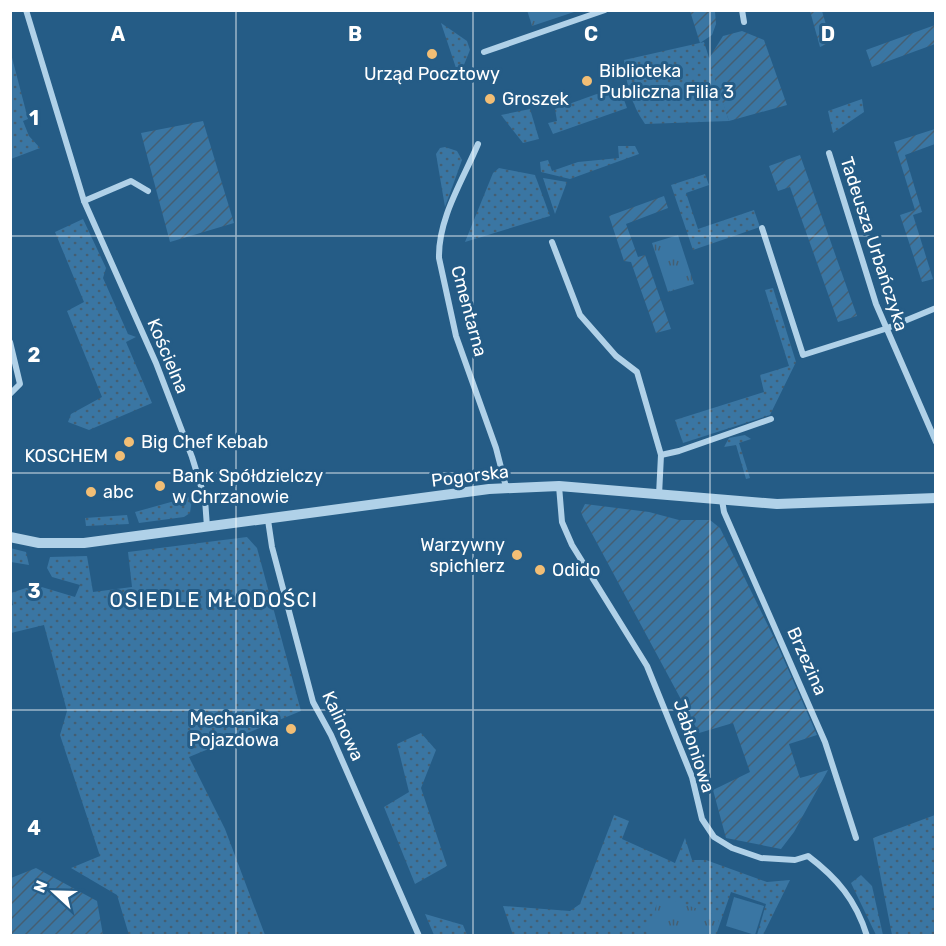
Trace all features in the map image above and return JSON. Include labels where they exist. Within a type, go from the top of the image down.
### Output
[{"type":"street","name":"Kościelna","points":[[26,10],[84,201],[156,363],[192,457],[205,499],[207,528]]},
{"type":"street","points":[[484,52],[605,10]]},
{"type":"street","points":[[742,10],[744,22]]},
{"type":"street","name":"Cmentarna","points":[[478,144],[445,221],[439,244],[439,258],[456,336],[496,448],[506,487]]},
{"type":"street","name":"Tadeusza Urbańczyka","points":[[829,153],[885,328],[936,442]]},
{"type":"street","points":[[84,201],[131,181],[148,192]]},
{"type":"street","points":[[762,228],[803,355],[885,328],[936,308]]},
{"type":"street","points":[[552,242],[580,315],[616,356],[637,372],[661,454],[659,495]]},
{"type":"street","points":[[10,342],[20,384],[10,394]]},
{"type":"street","points":[[661,454],[679,452],[771,419]]},
{"type":"street","name":"Pogorska","points":[[10,537],[39,543],[84,543],[506,487],[559,486],[722,500],[818,504],[936,498]]},
{"type":"street","name":"Jabłoniowa","points":[[559,486],[562,522],[569,538],[647,666],[693,777],[702,819],[714,837],[732,848],[760,858],[795,860],[808,856],[833,875],[848,892],[867,936]]},
{"type":"street","name":"Brzezina","points":[[722,500],[724,512],[825,742],[856,837]]},
{"type":"street","name":"Kalinowa","points":[[268,520],[272,547],[313,702],[331,735],[419,936]]},
{"type":"green space","points":[[527,10],[577,10],[577,11],[532,26]]},
{"type":"green space","points":[[690,11],[715,11],[716,24],[712,35],[700,43]]},
{"type":"green space","points":[[810,11],[822,11],[831,42],[820,47]]},
{"type":"green space","points":[[441,23],[467,41],[470,50],[459,77]]},
{"type":"green space","points":[[935,25],[935,44],[872,67],[866,50]]},
{"type":"green space","points":[[742,31],[764,40],[787,105],[729,121],[708,60],[723,36]]},
{"type":"green space","points":[[704,42],[729,121],[645,124],[630,94],[624,60]]},
{"type":"green space","points":[[10,50],[28,119],[23,121],[29,136],[40,148],[11,159]]},
{"type":"green space","points":[[619,86],[627,108],[553,134],[548,123],[557,121],[555,109]]},
{"type":"green space","points":[[862,99],[864,112],[833,133],[828,111]]},
{"type":"green space","points":[[530,109],[539,139],[523,143],[501,115]]},
{"type":"green space","points":[[203,121],[234,223],[170,242],[141,133]]},
{"type":"green space","points":[[935,129],[935,144],[905,155],[922,212],[913,215],[933,279],[922,282],[900,215],[915,210],[894,142]]},
{"type":"green space","points":[[618,146],[635,146],[639,154],[570,179],[541,172],[540,162],[548,160],[552,171],[578,162],[619,158]]},
{"type":"green space","points":[[445,147],[457,151],[462,160],[445,207],[436,154],[440,148]]},
{"type":"green space","points":[[800,155],[857,316],[838,322],[790,187],[778,191],[769,166]]},
{"type":"green space","points":[[499,168],[535,175],[550,216],[465,242],[493,173]]},
{"type":"green space","points":[[705,174],[709,185],[686,193],[698,229],[754,210],[760,227],[693,250],[671,185]]},
{"type":"green space","points":[[543,178],[567,182],[555,214]]},
{"type":"green space","points":[[664,196],[668,208],[626,224],[638,257],[645,255],[671,329],[656,333],[631,262],[624,261],[609,216]]},
{"type":"green space","points":[[83,219],[106,268],[103,278],[128,334],[136,337],[126,342],[152,403],[89,430],[68,422],[71,414],[102,397],[67,311],[84,302],[55,232]]},
{"type":"green space","points":[[678,235],[694,284],[668,292],[652,243]]},
{"type":"green space","points":[[773,288],[796,362],[770,415],[683,443],[675,420],[764,392],[760,375],[789,366],[765,290]]},
{"type":"green space","points":[[745,435],[751,439],[739,443],[750,478],[746,479],[736,445],[724,447],[729,438]]},
{"type":"green space","points":[[189,497],[192,499],[190,513],[184,517],[139,523],[135,512]]},
{"type":"green space","points":[[585,504],[649,512],[679,520],[710,520],[720,528],[777,644],[817,735],[789,744],[800,778],[828,770],[794,832],[781,849],[726,838],[713,790],[750,772],[733,723],[699,733],[583,517],[581,512]]},
{"type":"green space","points":[[127,515],[129,524],[86,526],[85,518]]},
{"type":"green space","points":[[247,537],[257,548],[301,711],[189,757],[225,829],[265,935],[129,935],[117,895],[71,868],[100,856],[60,735],[67,711],[44,625],[11,633],[11,606],[13,605],[11,593],[35,585],[75,597],[80,585],[52,577],[47,568],[50,557],[87,556],[93,592],[132,587],[128,552]]},
{"type":"green space","points":[[10,548],[26,552],[29,565],[11,562]]},
{"type":"green space","points":[[421,733],[436,750],[421,788],[447,866],[415,884],[384,807],[409,792],[397,744]]},
{"type":"green space","points":[[614,815],[629,821],[622,839],[675,863],[685,838],[692,860],[706,860],[767,882],[790,880],[763,935],[757,935],[766,904],[731,892],[716,935],[513,935],[503,906],[570,911],[580,904]]},
{"type":"green space","points":[[935,815],[935,935],[892,935],[873,838]]},
{"type":"green space","points":[[36,868],[97,901],[103,935],[11,935],[11,878]]},
{"type":"green space","points":[[861,875],[872,886],[883,935],[876,935],[851,883]]},
{"type":"green space","points":[[660,896],[716,915],[719,923],[714,935],[655,935],[646,932]]},
{"type":"green space","points":[[734,897],[764,906],[755,935],[726,926]]},
{"type":"green space","points":[[425,914],[463,925],[467,935],[434,935]]},
{"type":"place","name":"Urząd Pocztowy","points":[[432,54]]},
{"type":"place","name":"Biblioteka Publiczna Filia 3","points":[[587,81]]},
{"type":"place","name":"Groszek","points":[[490,99]]},
{"type":"place","name":"Big Chef Kebab","points":[[129,442]]},
{"type":"place","name":"KOSCHEM","points":[[120,456]]},
{"type":"place","name":"Bank Spółdzielczy w Chrzanowie","points":[[160,486]]},
{"type":"place","name":"abc","points":[[91,492]]},
{"type":"place","name":"Warzywny spichlerz","points":[[517,555]]},
{"type":"place","name":"Odido","points":[[540,570]]},
{"type":"place","name":"Mechanika Pojazdowa","points":[[291,729]]},
{"type":"district","name":"OSIEDLE MŁODOŚCI","points":[[214,600]]}]
